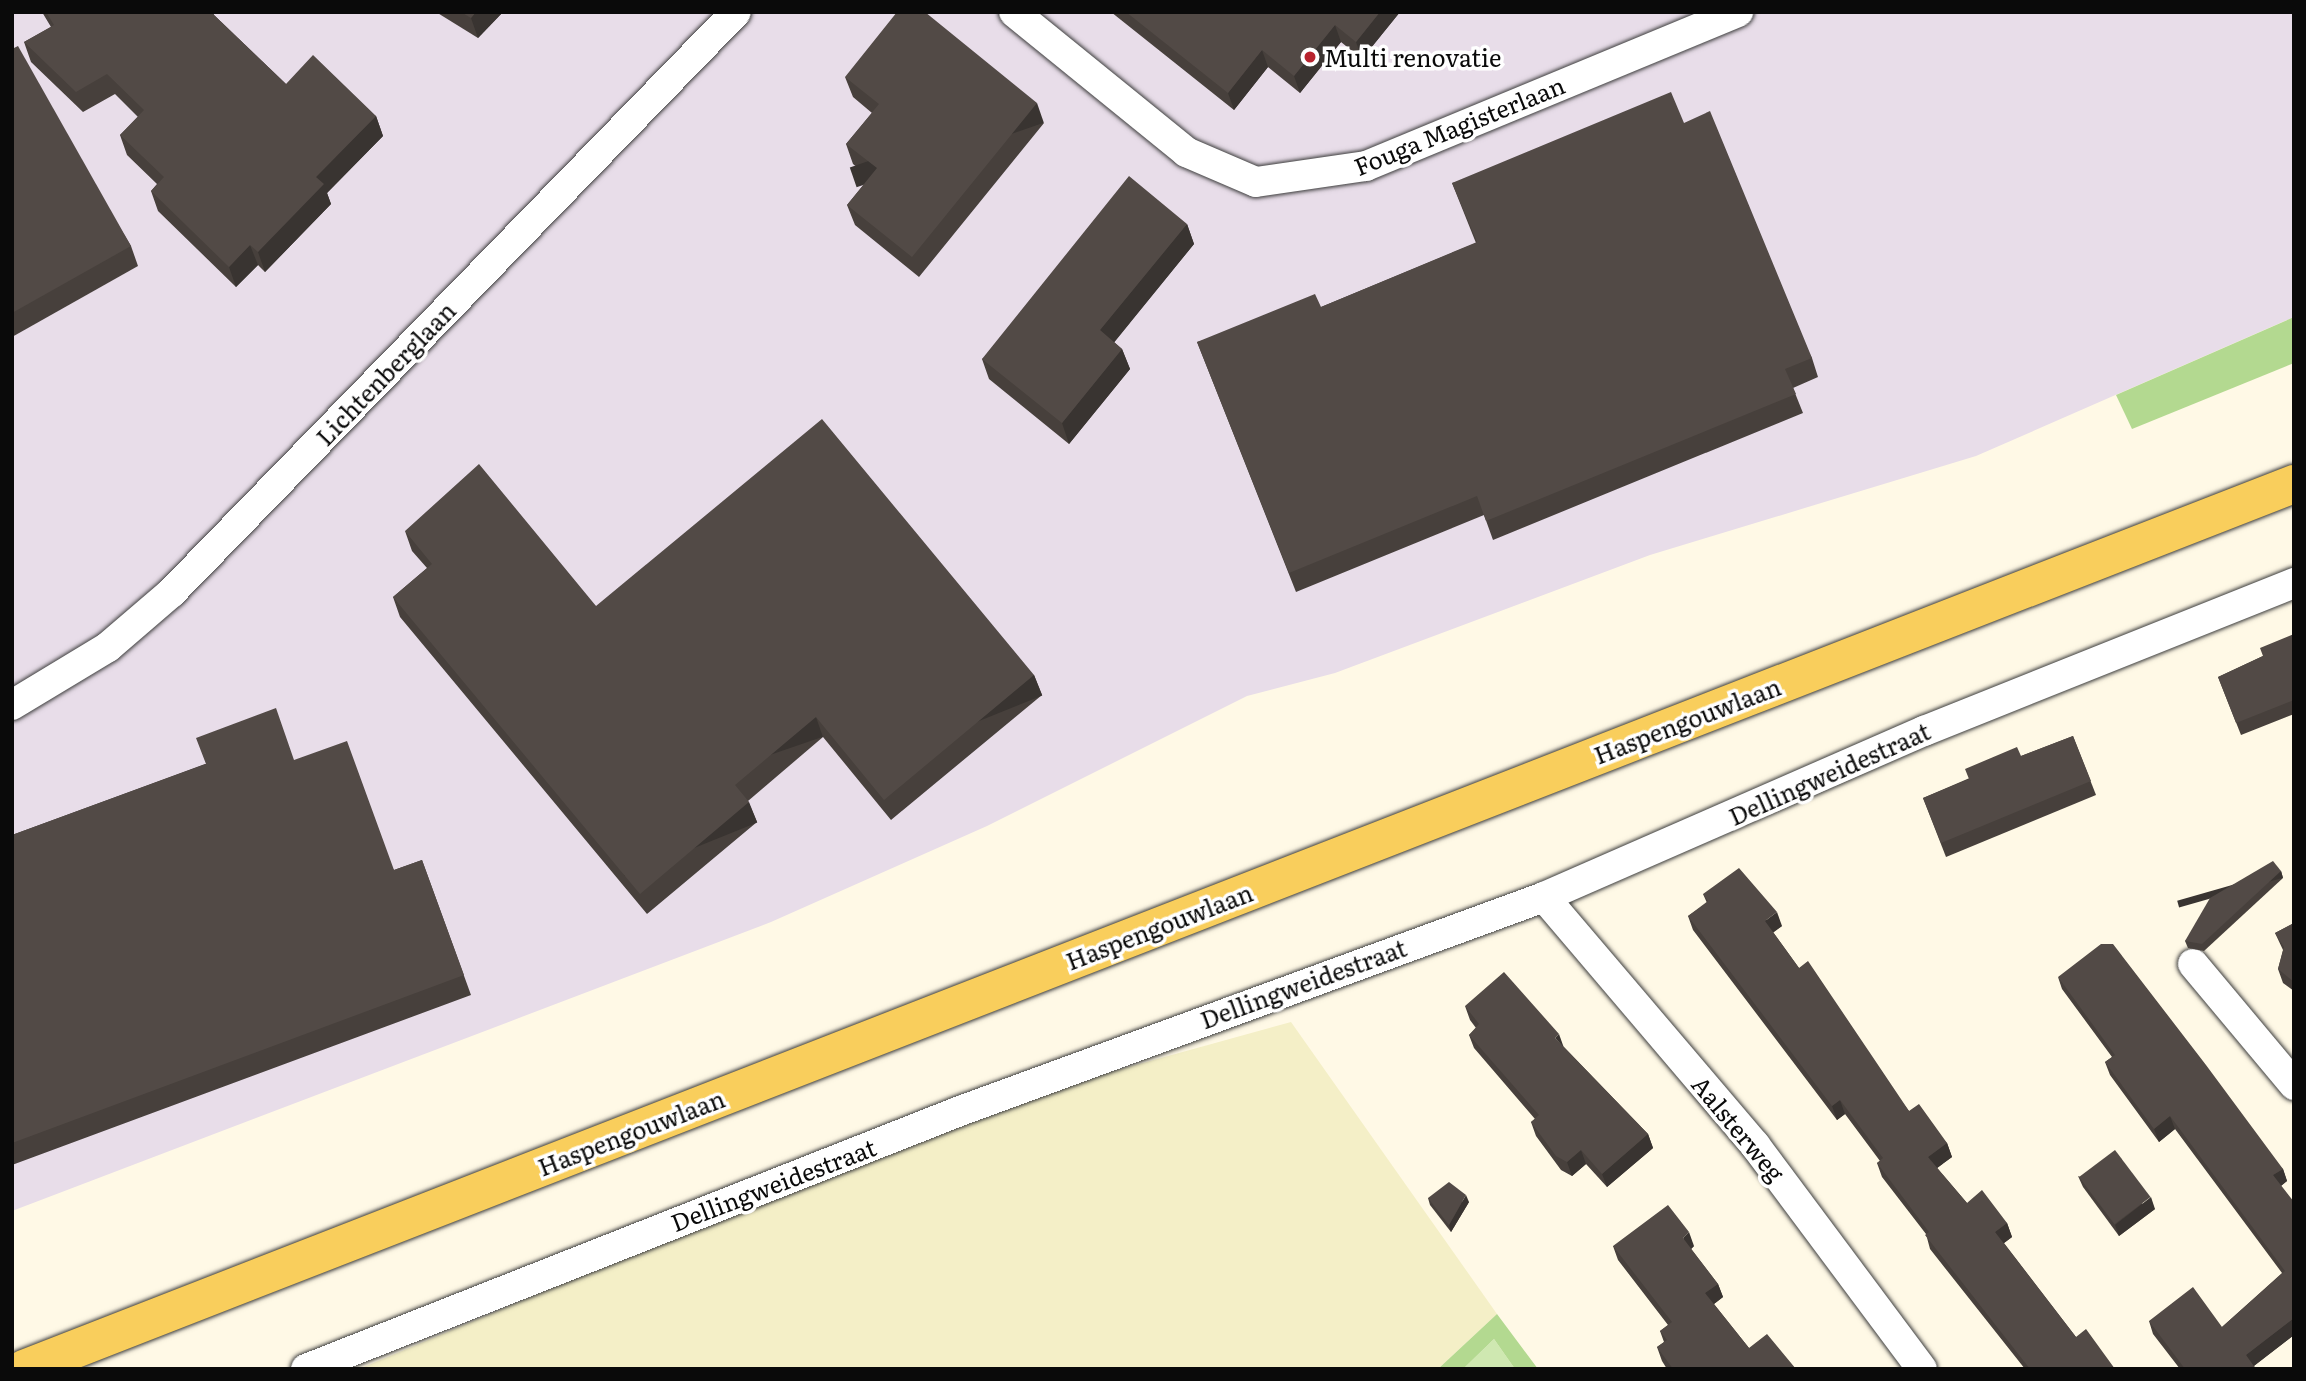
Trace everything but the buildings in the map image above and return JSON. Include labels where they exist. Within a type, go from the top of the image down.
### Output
[{"type":"main road","name":"Haspengouwlaan","points":[[24,1369],[2294,484]]},
{"type":"street","name":"Lichtenberglaan","points":[[12,705],[108,647],[171,593],[736,12]]},
{"type":"street","name":"Fouga Magisterlaan","points":[[1014,12],[1186,152],[1256,182],[1366,166],[1738,12]]},
{"type":"street","name":"Dellingweidestraat","points":[[306,1369],[960,1111],[1545,897],[1924,731],[2294,583]]},
{"type":"street","name":"Aalsterweg","points":[[1545,897],[1755,1145],[1922,1369]]},
{"type":"street","points":[[2193,964],[2294,1085]]},
{"type":"shaded area","points":[[12,12],[2294,12],[2294,317],[1976,456],[1650,555],[1335,673],[1247,696],[987,826],[771,922],[12,1211]]},
{"type":"shaded area","points":[[1291,1022],[1497,1314],[1438,1369],[359,1369],[688,1231],[1085,1079]]},
{"type":"green space","points":[[2294,317],[2294,363],[2132,429],[2116,395]]},
{"type":"green space","points":[[1497,1314],[1538,1369],[1515,1369],[1494,1339],[1463,1369],[1438,1369]]},
{"type":"green space","points":[[1494,1339],[1515,1369],[1463,1369]]},
{"type":"place","name":"Multi renovatie","points":[[1310,57]]}]
